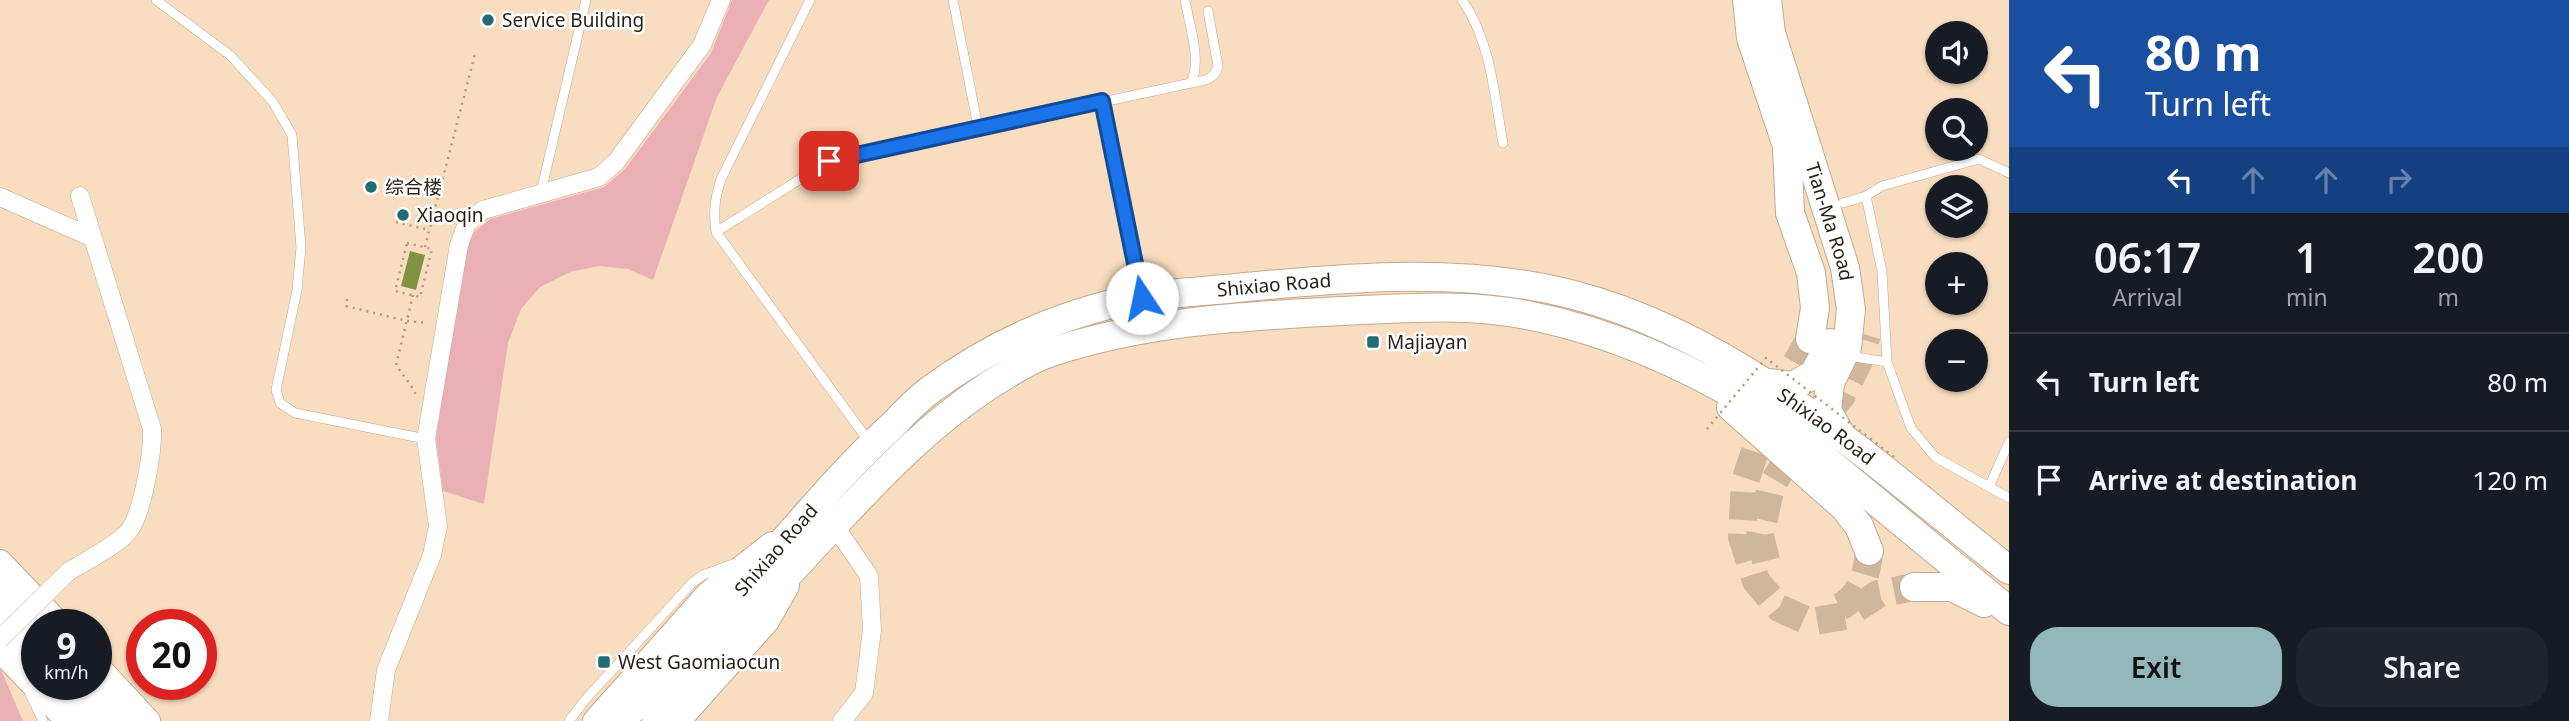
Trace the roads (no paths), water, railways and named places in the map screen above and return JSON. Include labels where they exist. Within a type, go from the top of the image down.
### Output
[{"type":"main road","name":"Tian-Ma Road","points":[[1747,0],[1751,38],[1845,268],[1851,309],[1847,348],[1830,383],[1826,410],[1844,440]]},
{"type":"main road","name":"Tian-Ma Road","points":[[1767,0],[1771,33],[1796,144],[1829,270],[1834,309],[1830,343],[1814,374],[1793,386],[1769,383]]},
{"type":"main road","points":[[1796,144],[1855,199],[1868,310],[1867,335]]},
{"type":"main road","points":[[1796,144],[1790,213],[1813,285],[1815,308],[1810,339]]},
{"type":"main road","name":"Shixiao Road","points":[[656,721],[746,602],[802,539],[871,444],[927,393],[978,358],[1032,329],[1087,310],[1142,298],[1306,281],[1377,278],[1485,280],[1572,294],[1656,323],[1769,383],[2009,570]]},
{"type":"main road","name":"Shixiao Road","points":[[802,539],[834,525],[892,463],[942,418],[1041,356],[1094,339],[1146,328],[1374,309],[1441,307],[1524,314],[1562,323],[1615,340],[1693,372],[1749,402],[1785,426],[2009,613]]},
{"type":"main road","points":[[1693,372],[1844,508],[1859,526],[1869,551]]},
{"type":"main road","points":[[1914,587],[1952,587],[2009,613]]},
{"type":"main road","points":[[0,592],[21,615]]},
{"type":"main road","name":"Shixiao Road","points":[[621,721],[746,602]]},
{"type":"main road","points":[[0,619],[18,659]]},
{"type":"main road","points":[[74,700],[93,721]]},
{"type":"main road","points":[[99,700],[118,721]]},
{"type":"street","points":[[379,721],[386,670],[432,555],[438,526],[426,439],[458,245],[467,223],[483,210],[599,177],[616,162],[702,45],[721,0]]},
{"type":"street","points":[[0,639],[68,572],[126,535],[134,524],[153,446],[152,429],[80,196]]},
{"type":"street","points":[[0,197],[91,237]]},
{"type":"street","points":[[834,525],[869,576],[873,630],[864,694],[842,721]]},
{"type":"street","points":[[595,721],[708,594],[751,559],[802,539]]},
{"type":"street","points":[[678,721],[767,621],[802,539]]},
{"type":"street","points":[[0,562],[45,609]]},
{"type":"street","points":[[18,659],[68,721]]},
{"type":"street","points":[[112,682],[148,721]]},
{"type":"lane","points":[[156,0],[231,56],[273,102],[292,135],[301,247],[297,290],[276,390],[280,403],[295,413],[426,439]]},
{"type":"lane","points":[[541,194],[586,0]]},
{"type":"lane","points":[[810,0],[721,179],[715,199],[716,232],[871,444]]},
{"type":"lane","points":[[953,0],[978,127]]},
{"type":"lane","points":[[1185,0],[1195,57],[1191,83]]},
{"type":"lane","points":[[1462,0],[1474,17],[1484,42],[1503,143]]},
{"type":"lane","points":[[716,232],[829,161],[1211,79],[1218,66],[1208,11]]},
{"type":"lane","points":[[1102,101],[1142,298]]},
{"type":"lane","points":[[2009,173],[1979,159],[1882,186],[1855,199],[1882,271],[1887,362],[1911,428],[1936,457],[2009,498]]},
{"type":"lane","points":[[1843,355],[1887,362]]},
{"type":"lane","points":[[1989,487],[2009,442]]},
{"type":"lane","points":[[569,721],[584,700],[692,583],[717,569],[751,559]]},
{"type":"lane","points":[[18,659],[43,721]]},
{"type":"tunnel","points":[[1766,561],[1760,536],[1771,487],[1784,465],[1842,395],[1859,361],[1867,335]]},
{"type":"tunnel","points":[[1810,339],[1769,410],[1745,481],[1742,537],[1756,581],[1779,608],[1810,622],[1845,616],[1878,594],[1914,587]]},
{"type":"tunnel","points":[[1840,607],[1854,596],[1862,583],[1869,551]]},
{"type":"place","name":"Service Building","points":[[488,20]]},
{"type":"place","name":"综合楼","points":[[371,187]]},
{"type":"place","name":"Xiaoqin","points":[[403,215]]},
{"type":"place","name":"Majiayan","points":[[1373,342]]},
{"type":"place","name":"West Gaomiaocun","points":[[604,662]]}]
